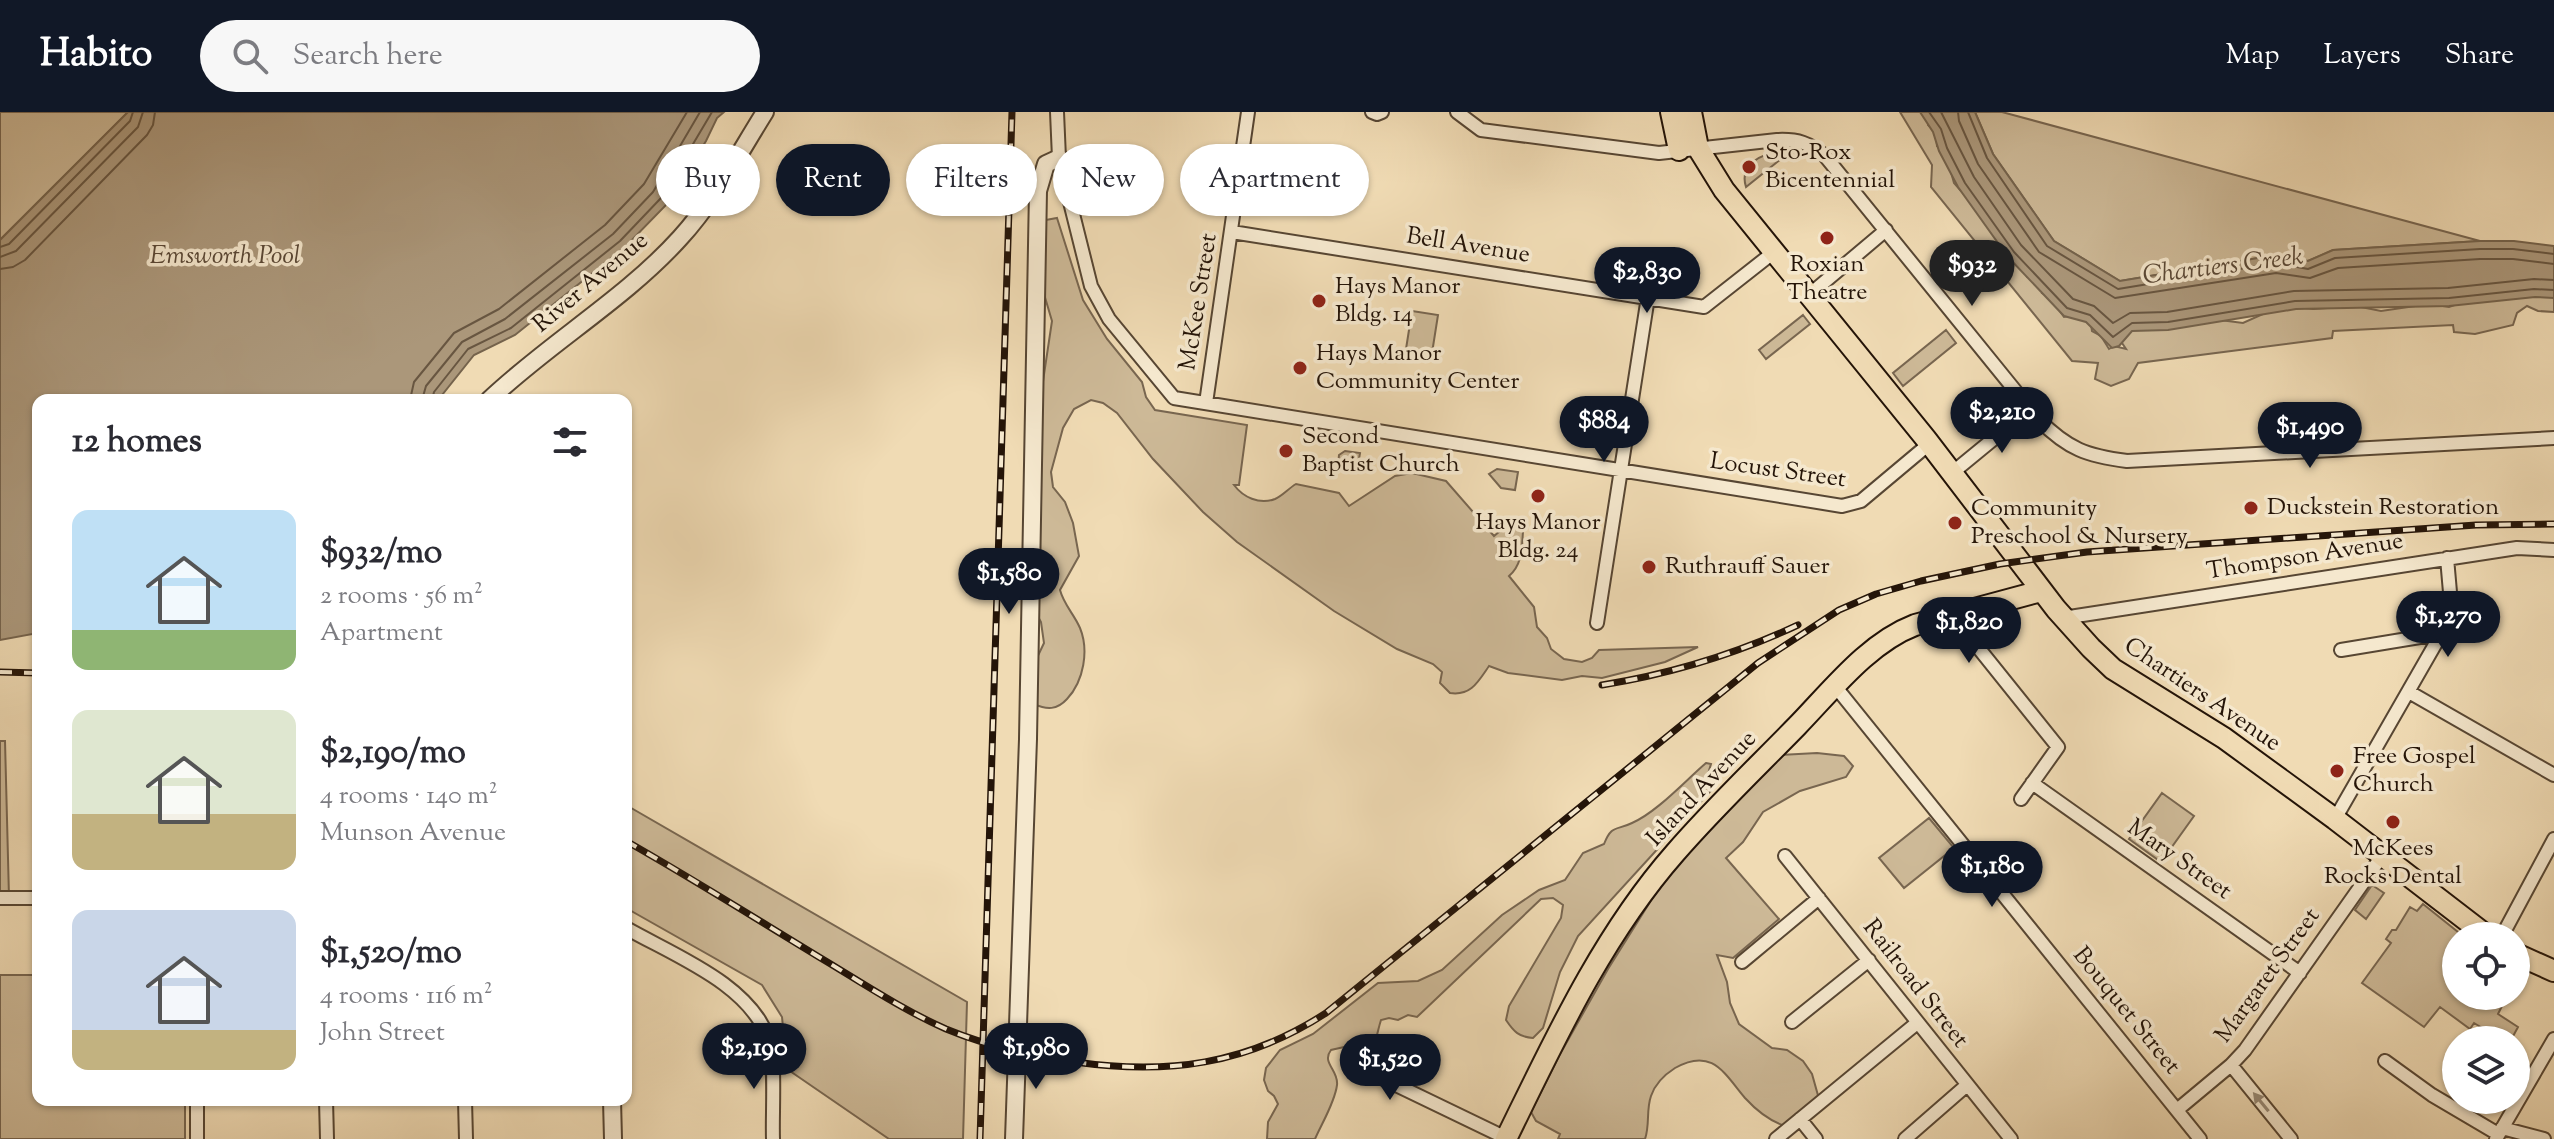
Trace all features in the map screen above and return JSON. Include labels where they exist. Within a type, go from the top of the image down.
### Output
[{"type":"main road","points":[[1671,112],[1689,149]]},
{"type":"main road","points":[[1689,149],[1691,112]]},
{"type":"main road","name":"Chartiers Avenue","points":[[1689,149],[1929,444],[2063,618],[2113,669],[2224,738],[2469,922]]},
{"type":"main road","name":"Island Avenue","points":[[1506,1139],[1585,986],[1632,910],[1673,854],[1835,686],[1895,632],[2041,591]]},
{"type":"main road","points":[[2530,960],[2554,971]]},
{"type":"street","name":"River Avenue","points":[[496,394],[669,250],[709,201],[765,112]]},
{"type":"street","points":[[1057,112],[1058,144]]},
{"type":"street","name":"McKee Street","points":[[1206,403],[1248,112]]},
{"type":"street","points":[[1372,112],[1382,112]]},
{"type":"street","points":[[1457,112],[1481,130],[1494,133],[1659,153],[1777,140],[1794,139],[1806,143],[1825,156],[2051,432],[2074,449],[2096,458],[2127,461],[2554,438]]},
{"type":"street","points":[[1014,1139],[1028,739],[1038,191],[1046,164],[1053,161]]},
{"type":"street","name":"Locust Street","points":[[1073,216],[1086,271],[1099,303],[1174,398],[1851,506],[1929,444]]},
{"type":"street","points":[[1809,295],[1886,230]]},
{"type":"street","name":"Bell Avenue","points":[[1232,232],[1704,307],[1774,252]]},
{"type":"street","points":[[1597,623],[1648,297]]},
{"type":"street","points":[[1952,473],[2030,409]]},
{"type":"street","name":"Thompson Avenue","points":[[2063,618],[2517,548],[2554,550]]},
{"type":"street","points":[[2335,819],[2452,615],[2447,558]]},
{"type":"street","points":[[1952,615],[2058,747],[2021,799]]},
{"type":"street","points":[[2341,650],[2432,635],[2439,639]]},
{"type":"street","name":"Bouquet Street","points":[[1835,686],[2200,1139]]},
{"type":"street","points":[[2409,692],[2554,775]]},
{"type":"street","name":"Mary Street","points":[[2032,783],[2300,973]]},
{"type":"street","points":[[2510,922],[2554,839]]},
{"type":"street","name":"Railroad Street","points":[[1785,856],[2011,1139]]},
{"type":"street","name":"Margaret Street","points":[[2177,1110],[2245,1050],[2382,856]]},
{"type":"street","points":[[0,898],[32,898]]},
{"type":"street","points":[[1742,962],[1819,898]]},
{"type":"street","points":[[632,932],[739,994],[756,1012],[770,1042],[773,1139]]},
{"type":"street","points":[[1792,1022],[1869,960]]},
{"type":"street","points":[[1776,1139],[1917,1023]]},
{"type":"street","points":[[2499,1134],[2554,1039]]},
{"type":"street","points":[[2385,1061],[2432,1095],[2499,1134],[2544,1139]]},
{"type":"street","points":[[2231,1065],[2291,1139]]},
{"type":"street","points":[[1363,1069],[1506,1139]]},
{"type":"street","points":[[1905,1139],[1967,1085]]},
{"type":"street","points":[[197,1106],[197,1139]]},
{"type":"street","points":[[326,1106],[327,1139]]},
{"type":"street","points":[[465,1106],[466,1139]]},
{"type":"street","points":[[612,1106],[613,1139]]},
{"type":"street","points":[[1800,1119],[1816,1139]]},
{"type":"shaded area","points":[[0,112],[128,112],[0,240]]},
{"type":"shaded area","points":[[1900,112],[1931,112],[1928,125],[1936,133],[1937,146],[1945,150],[1954,183],[1998,233],[2001,249],[2023,268],[2027,277],[2034,279],[2064,317],[2073,315],[2091,324],[2092,331],[2101,336],[2109,349],[2114,346],[2126,349],[2118,337],[2119,331],[2212,319],[2243,323],[2283,305],[2313,309],[2356,306],[2381,311],[2429,304],[2449,307],[2463,302],[2554,294],[2554,312],[2538,311],[2527,306],[2517,313],[2513,325],[2475,334],[2454,332],[2453,325],[2333,331],[2332,338],[2138,363],[2129,379],[2111,386],[2095,379],[2098,363],[2072,361],[1931,187],[1932,165]]},
{"type":"shaded area","points":[[1975,112],[2002,112],[2480,241],[2333,250],[2308,261],[2276,255],[2120,281],[2054,241],[1993,154]]},
{"type":"shaded area","points":[[1779,152],[1792,154],[1786,155],[1746,187],[1748,167],[1758,158]]},
{"type":"shaded area","points":[[1057,218],[1083,300],[1107,339],[1142,382],[1146,397],[1155,410],[1247,425],[1239,485],[1234,485],[1242,493],[1257,500],[1269,501],[1296,484],[1339,493],[1349,506],[1395,476],[1412,473],[1446,481],[1494,536],[1513,520],[1524,522],[1520,558],[1509,576],[1534,607],[1537,627],[1547,638],[1551,649],[1564,659],[1582,662],[1592,658],[1599,650],[1698,647],[1665,662],[1602,678],[1582,676],[1562,680],[1508,673],[1489,666],[1469,690],[1450,693],[1440,683],[1442,672],[1433,664],[1397,649],[1334,611],[1237,542],[1203,512],[1153,459],[1117,413],[1103,403],[1091,400],[1074,409],[1063,428],[1051,472],[1053,487],[1065,502],[1073,523],[1079,556],[1060,590],[1083,637],[1083,665],[1073,692],[1063,703],[1052,708],[1034,704],[1035,662],[1044,643],[1041,622],[1030,602],[1034,441],[1052,321],[1039,277],[1040,221]]},
{"type":"shaded area","points":[[1412,311],[1438,315],[1432,353],[1406,349]]},
{"type":"shaded area","points":[[1803,315],[1810,324],[1766,359],[1759,350]]},
{"type":"shaded area","points":[[1946,330],[1956,343],[1903,386],[1893,373]]},
{"type":"shaded area","points":[[1345,451],[1360,453],[1358,465],[1354,468],[1338,465],[1339,455]]},
{"type":"shaded area","points":[[1497,469],[1518,472],[1515,490],[1501,488],[1489,474]]},
{"type":"shaded area","points":[[0,741],[5,741],[9,897],[0,897]]},
{"type":"shaded area","points":[[1817,753],[1844,756],[1853,766],[1846,777],[1800,791],[1763,812],[1743,842],[1726,858],[1779,919],[1733,958],[1717,955],[1739,1024],[1772,1048],[1787,1050],[1803,1061],[1812,1074],[1819,1099],[1785,1126],[1754,1107],[1716,1066],[1699,1060],[1675,1068],[1657,1084],[1650,1101],[1645,1139],[1558,1139],[1560,1134],[1536,1121],[1531,1112],[1608,969],[1677,859],[1780,755]]},
{"type":"shaded area","points":[[1706,763],[1711,764],[1707,777],[1716,785],[1578,936],[1560,972],[1543,1028],[1533,1038],[1517,1033],[1506,1020],[1509,1006],[1561,918],[1563,905],[1553,898],[1541,899],[1417,1017],[1408,1015],[1398,1020],[1381,1020],[1374,1043],[1363,1053],[1344,1047],[1331,1050],[1328,1059],[1336,1075],[1336,1092],[1315,1139],[1267,1139],[1268,1122],[1278,1104],[1264,1080],[1266,1068],[1280,1050],[1313,1034],[1378,983],[1418,981],[1442,970],[1502,915],[1539,890],[1565,880],[1583,853],[1604,844],[1612,831],[1651,812]]},
{"type":"shaded area","points":[[2162,793],[2194,816],[2161,862],[2129,839]]},
{"type":"shaded area","points":[[632,808],[967,1002],[963,1139],[889,1139],[787,1069],[782,1017],[762,985],[632,911]]},
{"type":"shaded area","points":[[1929,818],[1954,848],[1904,888],[1879,858]]},
{"type":"shaded area","points":[[2372,885],[2384,893],[2366,919],[2355,910]]},
{"type":"shaded area","points":[[2423,904],[2446,922],[2442,922],[2442,1008],[2440,1007],[2424,1027],[2362,983],[2391,943],[2386,939],[2392,930],[2396,930],[2410,907],[2417,911]]},
{"type":"shaded area","points":[[0,975],[32,975],[32,1106],[185,1106],[185,1139],[0,1139]]},
{"type":"shaded area","points":[[2444,1010],[2500,1010],[2498,1014],[2516,1026],[2479,1026],[2474,1023],[2466,1026]]},
{"type":"water","name":"Emsworth Pool","points":[[128,112],[724,112],[717,118],[704,144],[656,144],[656,215],[625,247],[515,335],[474,355],[443,394],[32,394],[32,634],[0,640],[0,240]]},
{"type":"water","name":"Chartiers Creek","points":[[1920,112],[1975,112],[1993,154],[2054,241],[2120,281],[2276,255],[2308,261],[2333,250],[2514,241],[2554,246],[2554,298],[2535,297],[2449,306],[2296,309],[2168,330],[2132,331],[2119,346],[2112,348],[2086,322],[2064,316],[2008,257],[1958,187],[1939,151],[1933,132]]},
{"type":"railway","points":[[980,1139],[1012,112]]},
{"type":"railway","points":[[632,845],[884,996],[930,1022],[962,1035],[1059,1060],[1109,1066],[1174,1066],[1205,1062],[1266,1044],[1326,1013],[1758,663],[1839,610],[1876,594],[2000,564],[2087,552],[2476,525],[2554,524]]},
{"type":"railway","points":[[1602,685],[1702,662],[1798,625]]},
{"type":"railway","points":[[0,672],[32,673]]},
{"type":"place","name":"Sto-Rox Bicentennial","points":[[1749,167]]},
{"type":"place","name":"Roxian Theatre","points":[[1827,238]]},
{"type":"place","name":"Hays Manor Bldg. 14","points":[[1319,301]]},
{"type":"place","name":"Hays Manor Community Center","points":[[1300,368]]},
{"type":"place","name":"Second Baptist Church","points":[[1286,451]]},
{"type":"place","name":"Hays Manor Bldg. 24","points":[[1538,496]]},
{"type":"place","name":"Duckstein Restoration","points":[[2251,508]]},
{"type":"place","name":"Community Preschool & Nursery","points":[[1955,523]]},
{"type":"place","name":"Ruthrauff Sauer","points":[[1649,567]]},
{"type":"place","name":"Free Gospel Church","points":[[2337,771]]},
{"type":"place","name":"McKees Rocks Dental","points":[[2393,822]]}]
